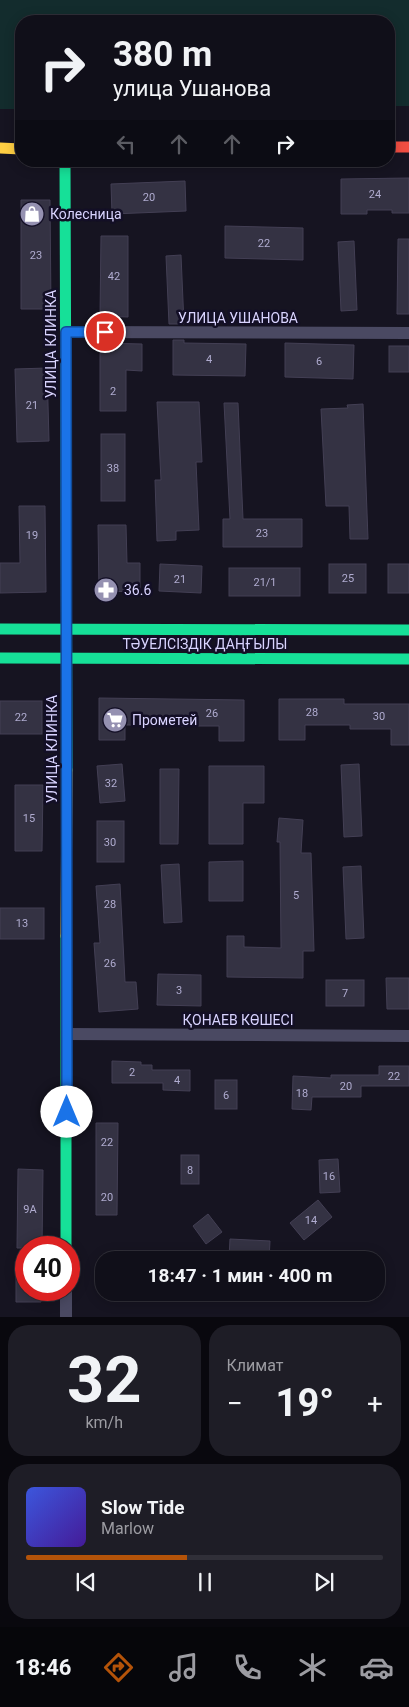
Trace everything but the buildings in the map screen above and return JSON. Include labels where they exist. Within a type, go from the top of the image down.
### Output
[{"type":"street","points":[[395,147],[409,147]]},
{"type":"street","points":[[0,148],[15,149]]},
{"type":"street","name":"УЛИЦА КЛИНКА","points":[[65,167],[67,629],[66,1236]]},
{"type":"street","name":"УЛИЦА УШАНОВА","points":[[66,332],[409,333]]},
{"type":"street","name":"ТӘУЕЛСІЗДІК ДАҢҒЫЛЫ","points":[[0,629],[409,630]]},
{"type":"street","name":"ТӘУЕЛСІЗДІК ДАҢҒЫЛЫ","points":[[0,658],[409,660]]},
{"type":"street","name":"ҚОНАЕВ КӨШЕСІ","points":[[67,1034],[409,1036]]},
{"type":"street","points":[[66,1301],[66,1317]]},
{"type":"green space","points":[[0,0],[409,0],[409,106],[395,106],[395,15],[15,15],[15,109],[0,109]]},
{"type":"traffic: fast","points":[[65,167],[67,770]]},
{"type":"traffic: fast","points":[[0,629],[409,630]]},
{"type":"traffic: fast","points":[[0,658],[409,659]]},
{"type":"traffic: fast","points":[[66,936],[66,1236]]},
{"type":"traffic: slow","points":[[0,148],[15,149]]},
{"type":"traffic: slow","points":[[66,936],[67,770]]},
{"type":"traffic: jam","points":[[395,147],[409,147]]},
{"type":"place","name":"Колесница","points":[[32,214]]},
{"type":"place","name":"36.6","points":[[106,590]]},
{"type":"place","name":"Прометей","points":[[115,720]]},
{"type":"route","points":[[67,1112],[66,332],[105,332]]}]
